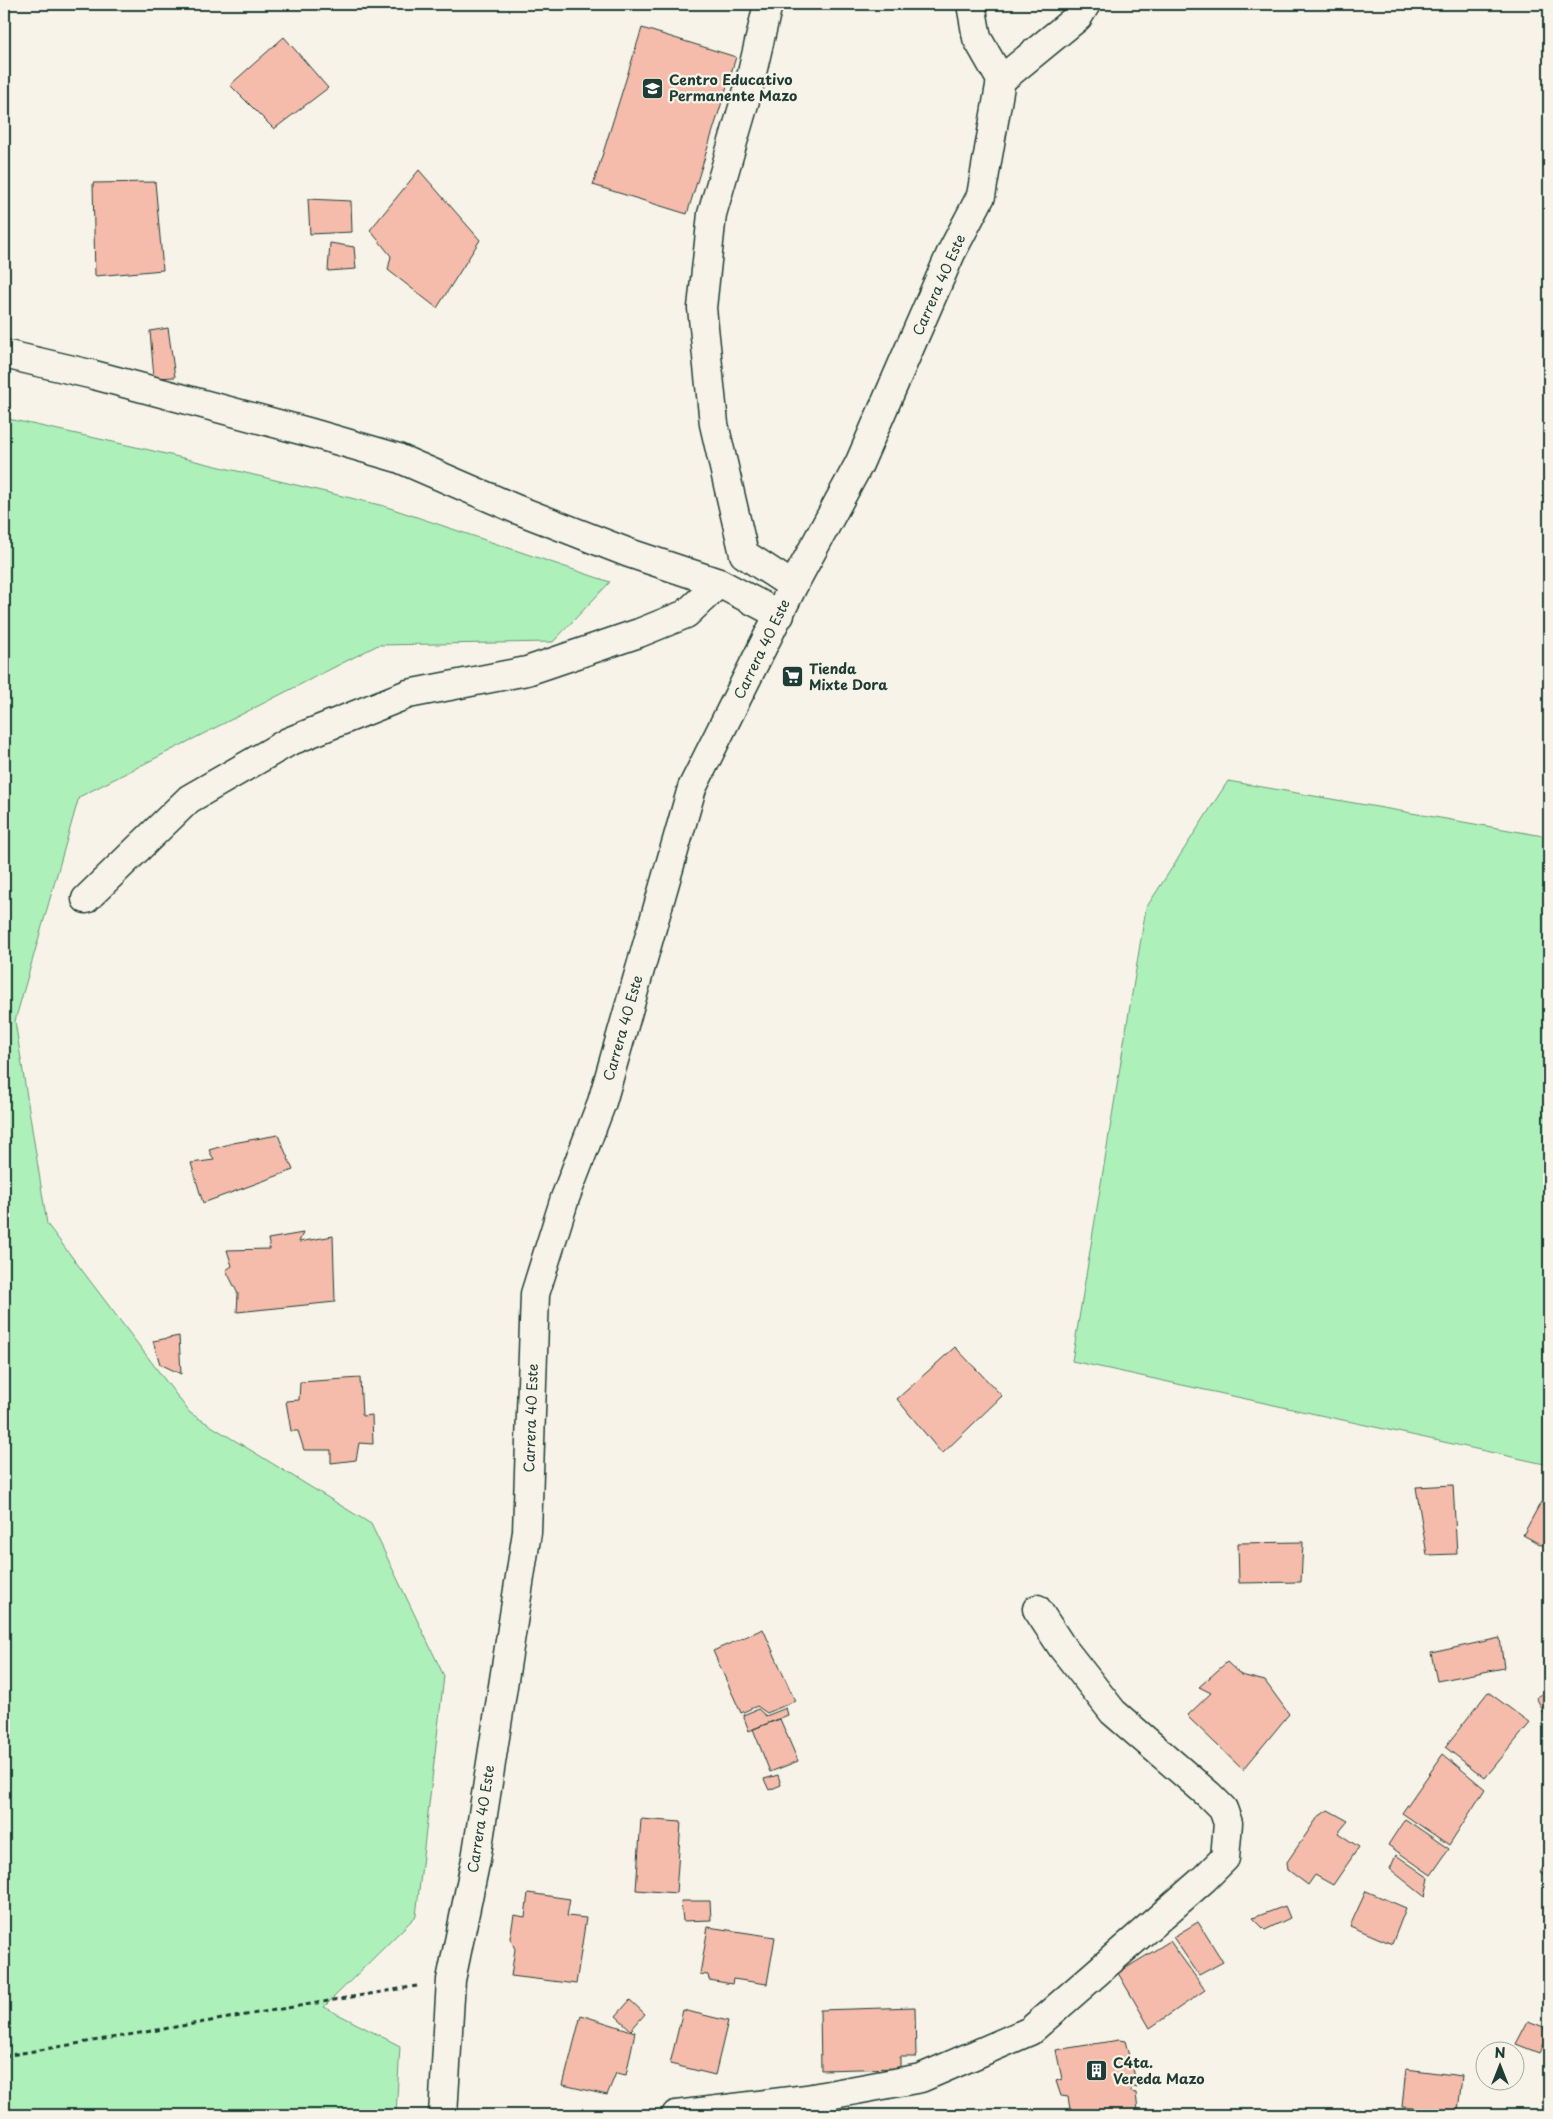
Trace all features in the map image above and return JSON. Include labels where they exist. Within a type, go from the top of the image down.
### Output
[{"type":"street","points":[[768,4],[748,90],[712,214],[702,308],[714,424],[744,554],[793,586]]},
{"type":"street","points":[[971,4],[978,38],[1001,80],[1078,17],[1086,4]]},
{"type":"street","name":"Carrera 40 Este","points":[[443,2115],[451,1980],[476,1859],[526,1532],[536,1294],[565,1198],[602,1102],[692,788],[793,586],[859,464],[951,253],[981,196],[1001,80]]},
{"type":"street","points":[[4,354],[94,375],[398,458],[507,506],[629,552],[719,583],[780,615]]},
{"type":"street","points":[[86,899],[189,799],[288,742],[408,694],[527,671],[639,633],[686,614],[719,583]]},
{"type":"street","points":[[676,2115],[807,2099],[920,2078],[1030,2031],[1225,1858],[1228,1823],[1222,1809],[1210,1795],[1113,1712],[1062,1647],[1037,1609]]},
{"type":"path","points":[[4,2056],[451,1980]]},
{"type":"green space","points":[[4,418],[145,449],[384,506],[610,582],[553,642],[378,645],[79,797],[15,1021],[47,1224],[190,1413],[371,1524],[444,1676],[416,1916],[324,2007],[400,2046],[396,2115],[4,2115]]},
{"type":"green space","points":[[1228,781],[1549,837],[1549,1465],[1072,1361],[1146,908]]},
{"type":"building","points":[[642,28],[736,57],[687,214],[593,185]]},
{"type":"building","points":[[284,37],[328,88],[274,129],[230,85]]},
{"type":"building","points":[[419,170],[480,240],[437,308],[388,270],[391,256],[370,230]]},
{"type":"building","points":[[155,182],[163,270],[95,276],[93,183]]},
{"type":"building","points":[[308,199],[351,201],[352,232],[310,234]]},
{"type":"building","points":[[330,243],[354,247],[356,269],[328,271]]},
{"type":"building","points":[[168,328],[175,377],[154,378],[150,331]]},
{"type":"building","points":[[278,1135],[293,1170],[203,1203],[191,1163],[214,1160],[209,1150],[233,1143]]},
{"type":"building","points":[[303,1233],[299,1242],[333,1236],[335,1302],[237,1312],[238,1294],[226,1270],[232,1266],[227,1250],[270,1249],[268,1239]]},
{"type":"building","points":[[179,1336],[181,1374],[160,1364],[153,1341]]},
{"type":"building","points":[[955,1347],[1002,1396],[942,1454],[897,1399]]},
{"type":"building","points":[[360,1378],[362,1416],[372,1415],[373,1444],[359,1443],[356,1460],[331,1463],[331,1450],[304,1450],[298,1431],[291,1431],[286,1401],[299,1400],[300,1382]]},
{"type":"building","points":[[1453,1485],[1457,1554],[1427,1555],[1416,1487]]},
{"type":"building","points":[[1541,1502],[1549,1506],[1549,1549],[1523,1535]]},
{"type":"building","points":[[1303,1542],[1301,1582],[1239,1583],[1238,1543]]},
{"type":"building","points":[[763,1629],[795,1701],[767,1713],[757,1706],[741,1713],[713,1651]]},
{"type":"building","points":[[1500,1638],[1504,1668],[1437,1681],[1431,1653]]},
{"type":"building","points":[[1227,1662],[1241,1675],[1265,1681],[1289,1714],[1243,1770],[1187,1716],[1211,1693],[1199,1687]]},
{"type":"building","points":[[1549,1690],[1549,1715],[1546,1717],[1536,1697]]},
{"type":"building","points":[[1488,1692],[1530,1723],[1485,1778],[1445,1747]]},
{"type":"building","points":[[786,1708],[788,1715],[749,1731],[743,1715],[758,1709],[766,1716]]},
{"type":"building","points":[[780,1719],[798,1761],[770,1772],[753,1729]]},
{"type":"building","points":[[1443,1754],[1485,1789],[1449,1845],[1402,1813]]},
{"type":"building","points":[[778,1775],[781,1785],[769,1790],[764,1779]]},
{"type":"building","points":[[1328,1810],[1348,1821],[1338,1833],[1359,1847],[1333,1885],[1315,1875],[1308,1885],[1288,1870],[1287,1862],[1318,1817]]},
{"type":"building","points":[[641,1819],[681,1822],[676,1893],[636,1890]]},
{"type":"building","points":[[1405,1819],[1449,1849],[1431,1875],[1388,1845]]},
{"type":"building","points":[[1396,1855],[1429,1878],[1425,1897],[1390,1869]]},
{"type":"building","points":[[1549,1856],[1549,1877],[1540,1873]]},
{"type":"building","points":[[1366,1891],[1406,1908],[1392,1944],[1350,1926]]},
{"type":"building","points":[[528,1893],[570,1899],[567,1916],[586,1918],[576,1984],[511,1976],[515,1949],[510,1938],[514,1915],[525,1917]]},
{"type":"building","points":[[681,1901],[710,1901],[711,1920],[683,1921]]},
{"type":"building","points":[[1285,1906],[1290,1918],[1265,1930],[1253,1918]]},
{"type":"building","points":[[1198,1922],[1223,1962],[1199,1975],[1173,1937]]},
{"type":"building","points":[[708,1927],[775,1937],[767,1984],[733,1979],[732,1984],[709,1980],[708,1975],[700,1974]]},
{"type":"building","points":[[1170,1941],[1205,1990],[1150,2028],[1118,1973]]},
{"type":"building","points":[[630,2000],[645,2014],[631,2030],[616,2016]]},
{"type":"building","points":[[915,2007],[916,2057],[900,2057],[900,2068],[821,2070],[820,2010]]},
{"type":"building","points":[[683,2010],[728,2021],[715,2075],[670,2064]]},
{"type":"building","points":[[581,2015],[635,2032],[626,2075],[616,2073],[607,2095],[563,2085]]},
{"type":"building","points":[[1528,2021],[1549,2029],[1549,2033],[1539,2053],[1526,2048],[1526,2042],[1517,2042]]},
{"type":"building","name":"C4ta. Vereda Mazo","points":[[1119,2040],[1125,2041],[1129,2056],[1124,2057],[1124,2063],[1132,2063],[1137,2088],[1131,2086],[1131,2092],[1136,2093],[1138,2111],[1116,2115],[1071,2115],[1068,2097],[1061,2096],[1056,2081],[1062,2079],[1056,2050]]},
{"type":"building","points":[[1406,2069],[1462,2076],[1458,2112],[1402,2107]]},
{"type":"place","name":"Centro Educativo Permanente Mazo","points":[[653,88]]},
{"type":"place","name":"Tienda Mixte Dora","points":[[793,677]]},
{"type":"place","name":"C4ta. Vereda Mazo","points":[[1097,2071]]}]
